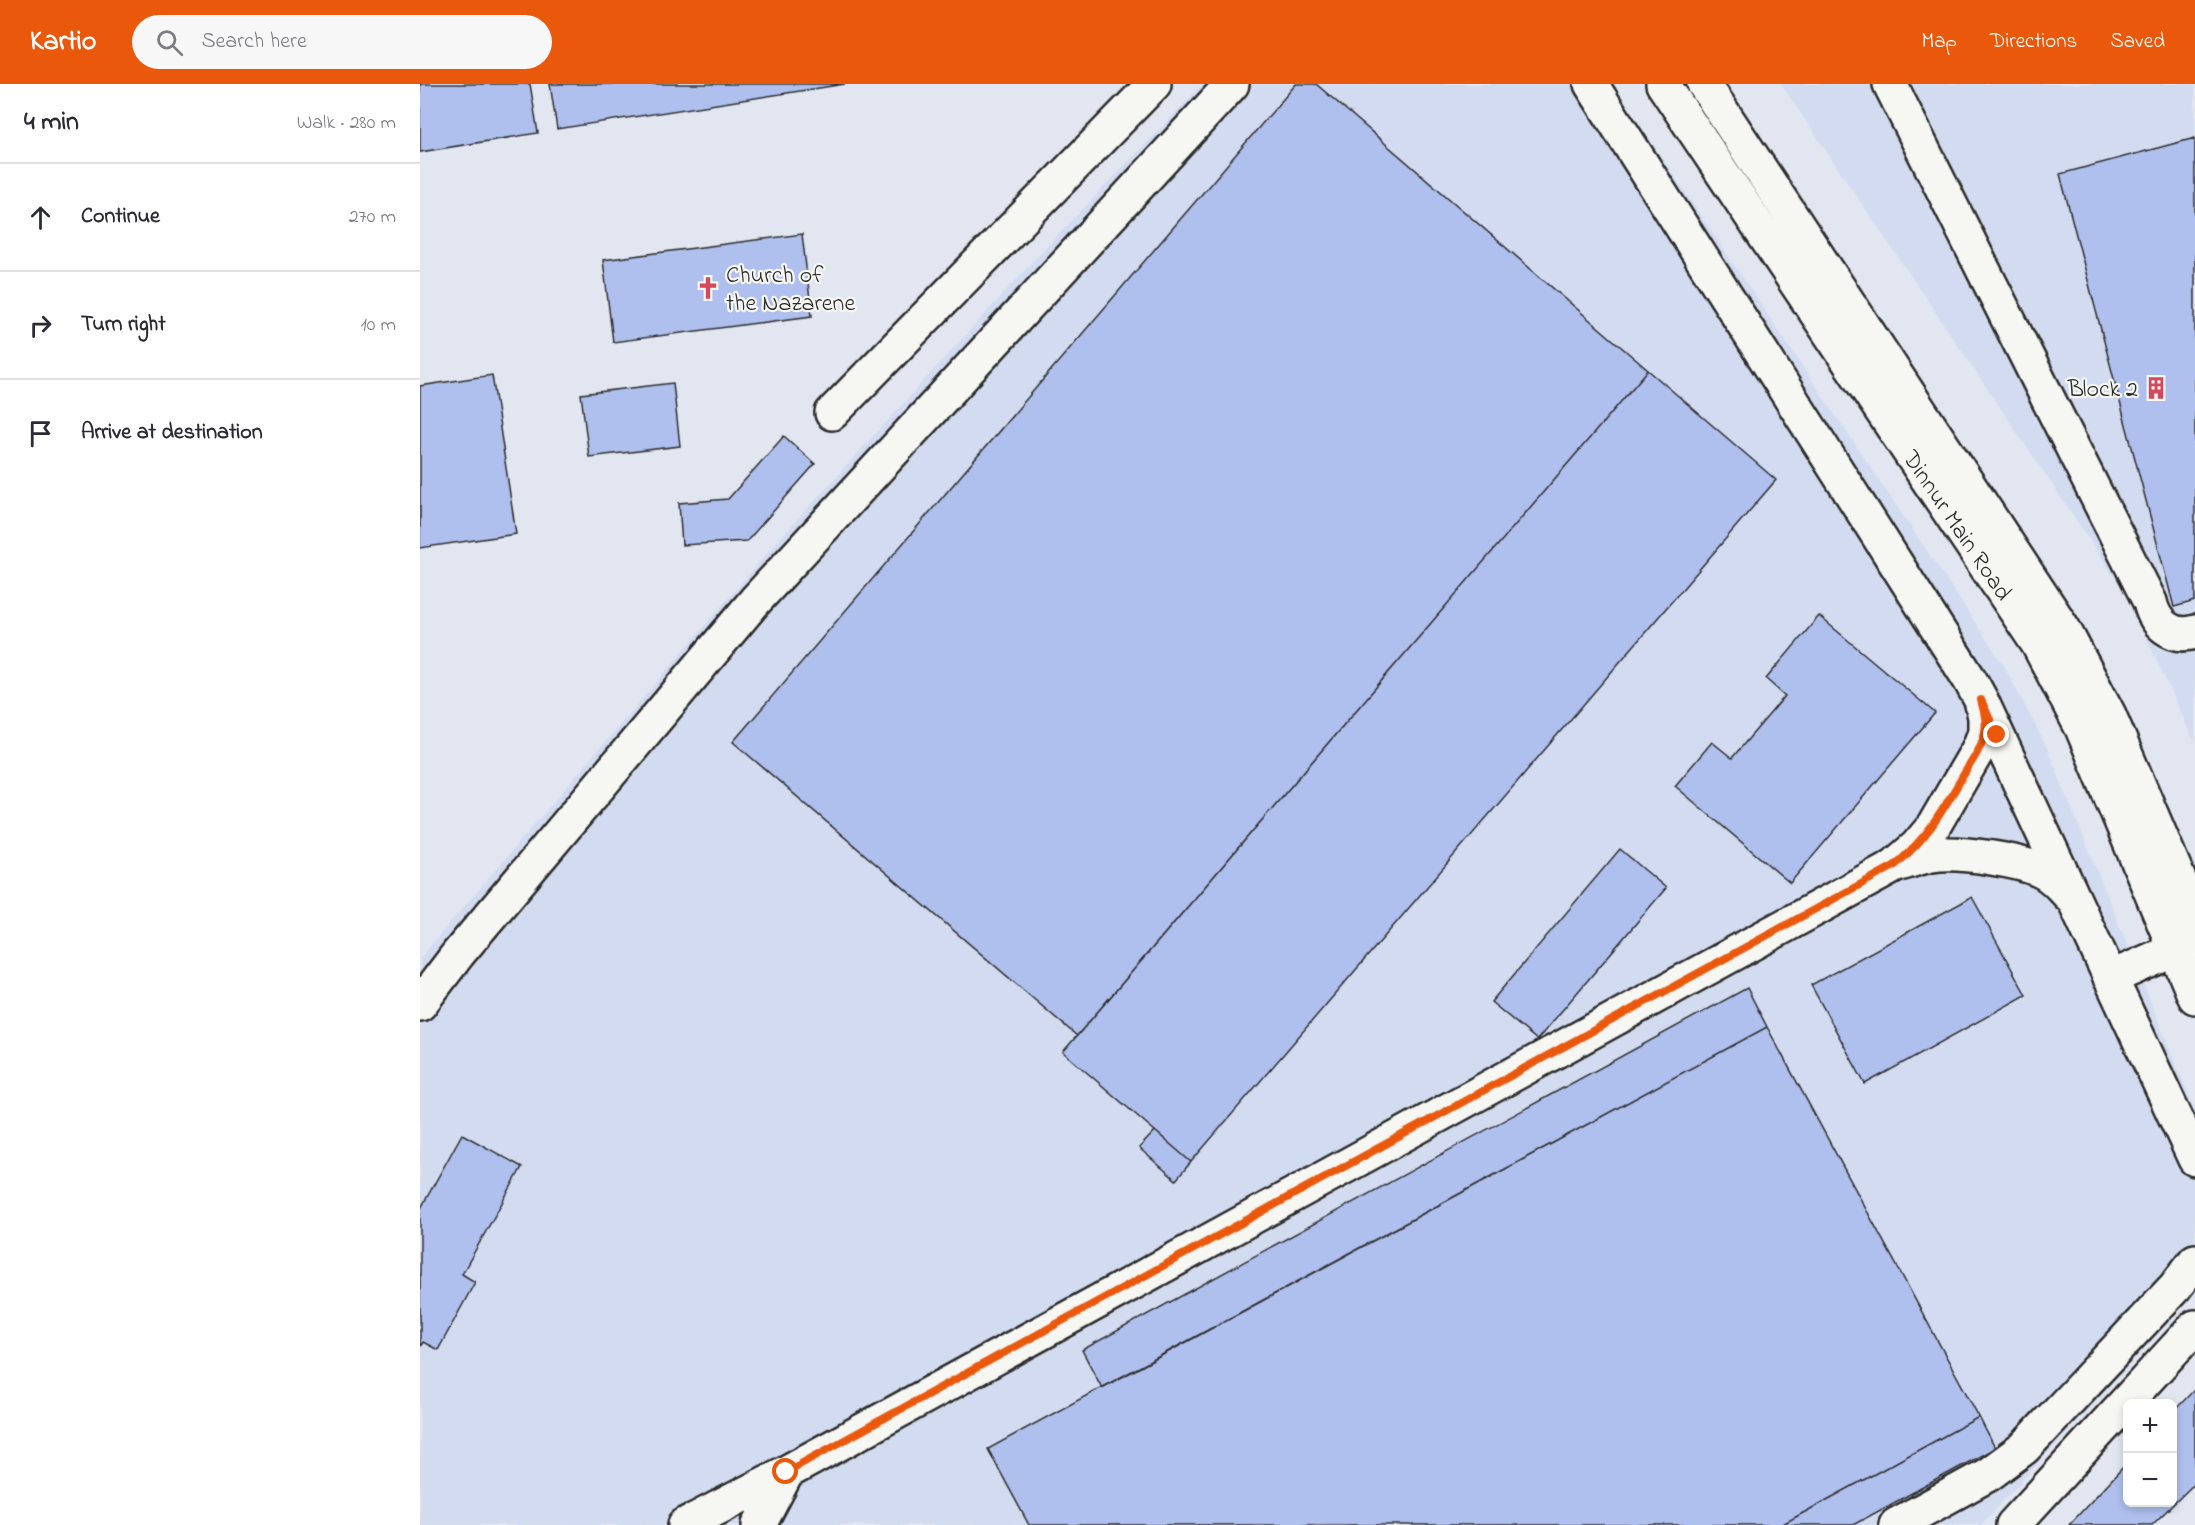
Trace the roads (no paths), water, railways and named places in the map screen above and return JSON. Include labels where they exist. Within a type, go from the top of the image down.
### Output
[{"type":"street","points":[[832,413],[1154,84]]},
{"type":"street","points":[[420,1004],[458,954],[755,602],[1232,84]]},
{"type":"street","points":[[1591,84],[1981,700],[2195,1159]]},
{"type":"street","name":"Dinnur Main Road","points":[[1663,84],[2038,644],[2082,728],[2185,945],[2195,997]]},
{"type":"street","name":"Dinnur Main Road","points":[[1704,84],[2063,628],[2109,715],[2195,917]]},
{"type":"street","points":[[1890,84],[2150,602],[2152,612],[2166,629],[2187,635],[2195,633]]},
{"type":"street","points":[[685,1525],[786,1472],[1894,866],[1917,846],[1933,827],[1979,748],[1985,732],[1985,717],[1981,700]]},
{"type":"street","points":[[1894,866],[1932,855],[1958,854],[2027,865],[2044,873],[2059,884],[2074,901]]},
{"type":"street","points":[[2110,978],[2185,945]]},
{"type":"street","points":[[1896,1525],[1989,1474],[2024,1448],[2175,1287],[2195,1261]]},
{"type":"street","points":[[2013,1525],[2195,1327]]},
{"type":"street","points":[[759,1525],[786,1472]]},
{"type":"place","name":"Church of the Nazarene","points":[[708,288]]},
{"type":"place","name":"Block 2","points":[[2156,388]]}]
